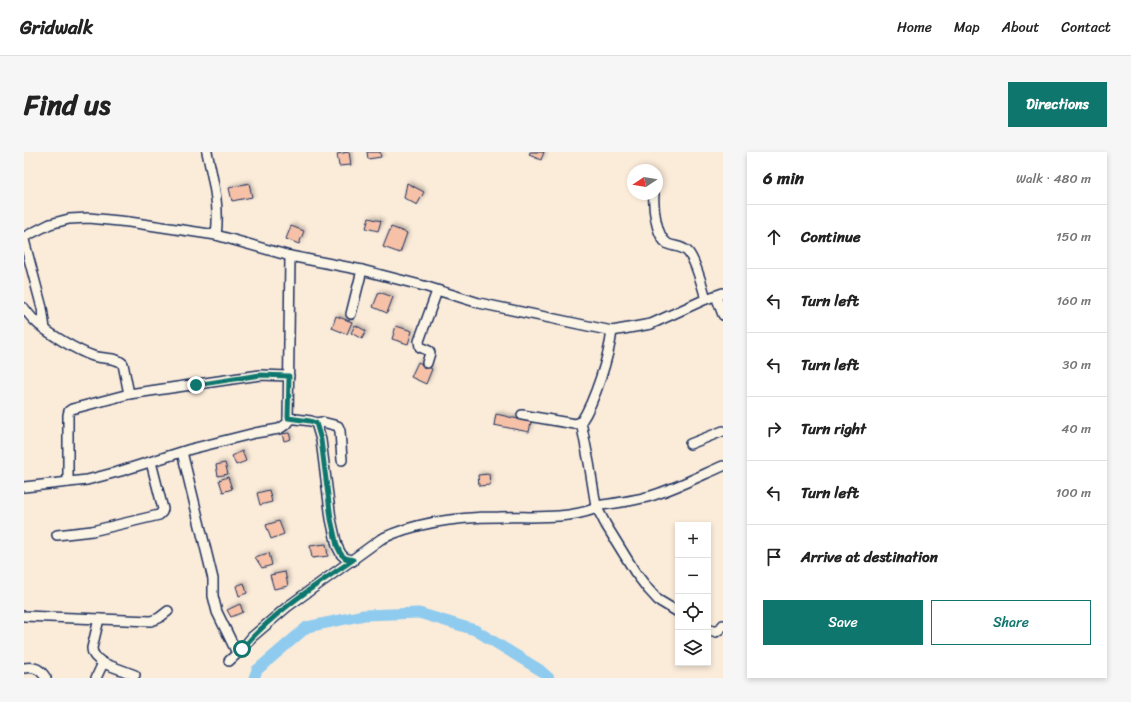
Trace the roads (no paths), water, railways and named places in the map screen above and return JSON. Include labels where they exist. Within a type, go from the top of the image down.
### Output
[{"type":"street","points":[[207,152],[218,206],[216,235]]},
{"type":"street","points":[[654,200],[655,212],[659,230],[663,239],[668,244],[682,247],[691,256],[706,299]]},
{"type":"street","points":[[45,329],[42,308],[24,239],[50,224],[69,219],[89,218],[129,222],[216,235],[290,256],[362,270],[479,303],[612,331],[651,324],[720,294],[723,315]]},
{"type":"street","points":[[24,487],[87,480],[182,452],[255,433],[279,429],[288,423],[290,256]]},
{"type":"street","points":[[351,314],[362,270]]},
{"type":"street","points":[[427,363],[430,353],[429,351],[420,347],[418,342],[437,290]]},
{"type":"street","points":[[24,308],[35,321],[45,329],[94,356],[120,361],[123,364],[129,394]]},
{"type":"street","points":[[612,331],[611,346],[591,402],[581,422],[587,447],[596,506],[635,572],[658,600],[675,610]]},
{"type":"street","points":[[68,482],[68,415],[69,411],[72,409],[129,394],[260,375],[289,376]]},
{"type":"street","points":[[522,415],[575,424],[581,422]]},
{"type":"street","points":[[288,418],[316,423],[322,422],[338,426],[340,430],[342,460]]},
{"type":"street","points":[[316,423],[321,440],[331,519],[337,546],[345,558],[353,560]]},
{"type":"street","points":[[690,444],[723,431]]},
{"type":"street","points":[[182,452],[213,579],[213,599],[220,618],[237,653]]},
{"type":"street","points":[[57,535],[92,531],[159,515],[163,509],[151,462]]},
{"type":"street","points":[[229,661],[252,637],[287,607],[381,539],[410,528],[452,520],[577,514],[594,510],[596,506],[654,495],[701,477],[723,466]]},
{"type":"street","points":[[24,616],[151,621],[159,618],[168,611]]},
{"type":"street","points":[[99,619],[92,652],[98,660],[103,663],[135,675]]},
{"type":"street","points":[[711,630],[716,632],[723,625]]},
{"type":"street","points":[[96,678],[103,663]]},
{"type":"street","points":[[24,668],[37,668],[41,670],[46,678]]},
{"type":"waterway","points":[[254,678],[257,670],[307,627],[364,615],[419,613],[475,630],[540,670],[549,678]]}]
